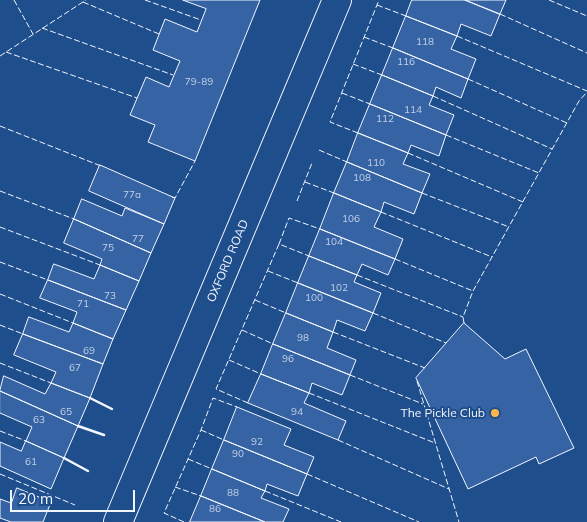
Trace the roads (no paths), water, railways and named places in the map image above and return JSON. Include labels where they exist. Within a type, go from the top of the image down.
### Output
[{"type":"street","name":"OXFORD ROAD","points":[[118,522],[337,0]]},
{"type":"place","name":"The Pickle Club","points":[[495,413]]}]
